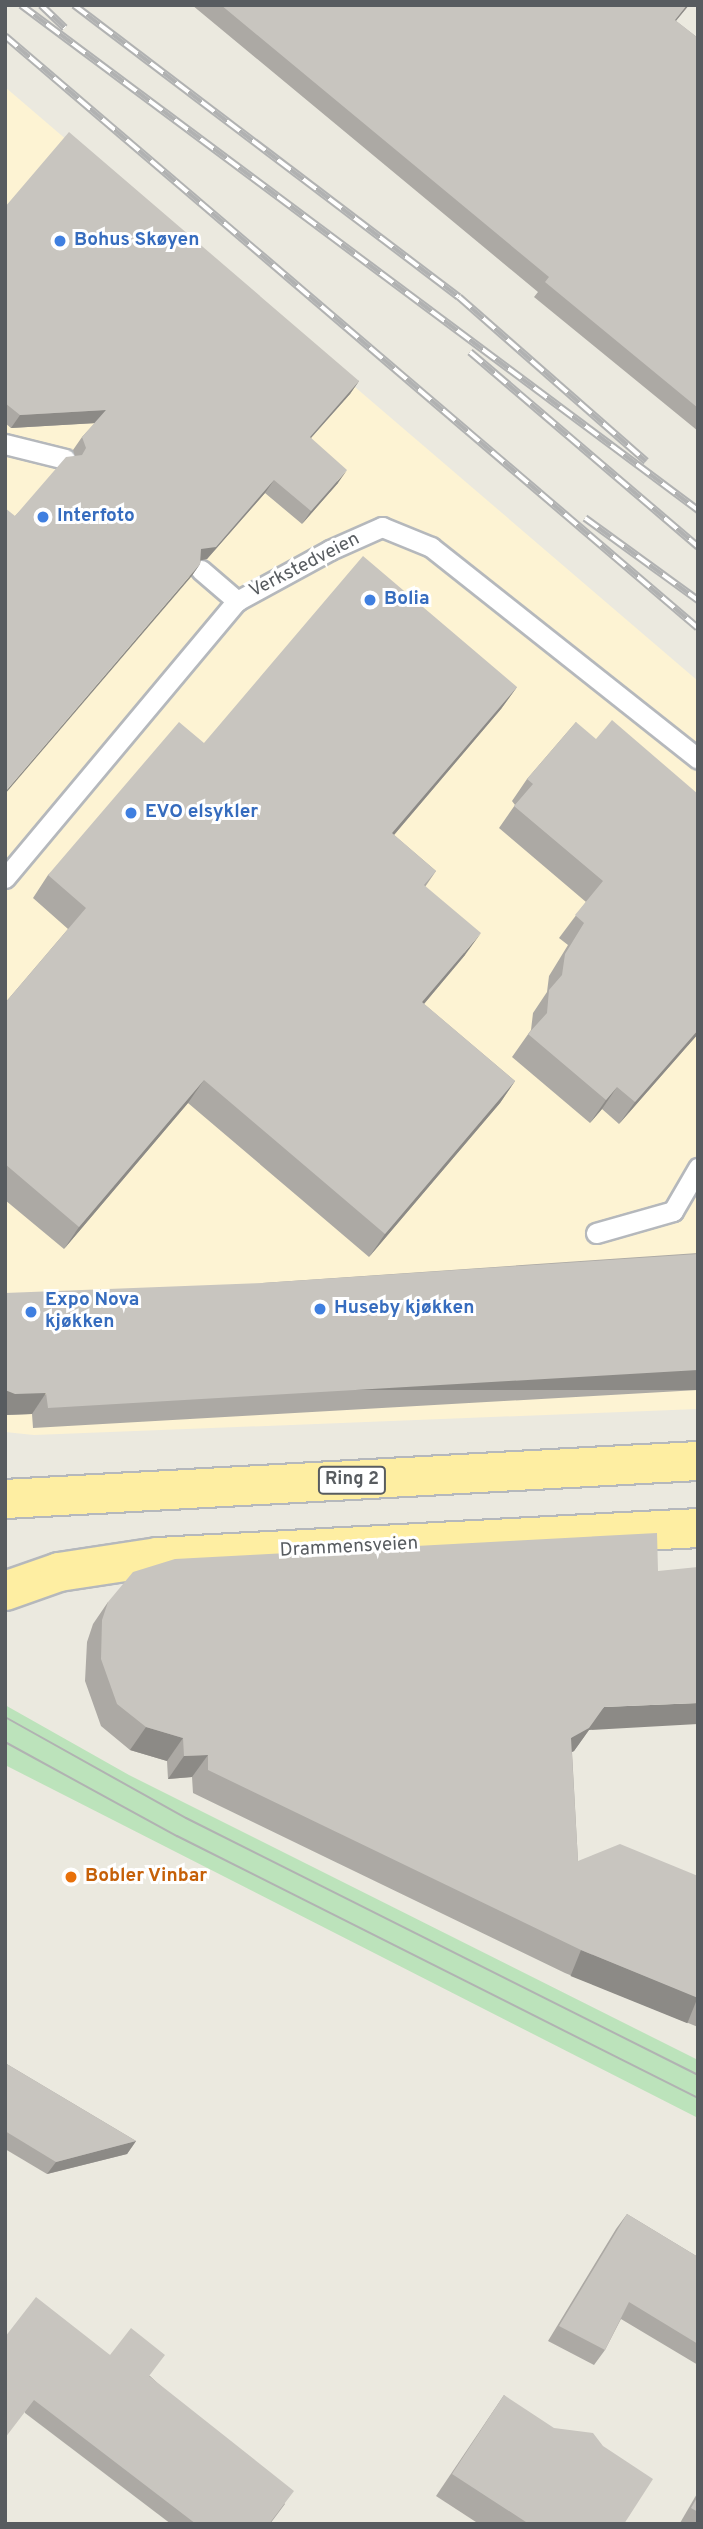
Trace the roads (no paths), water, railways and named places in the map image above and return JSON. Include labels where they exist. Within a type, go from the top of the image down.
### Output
[{"type":"main road","name":"Ring 2","points":[[5,1499],[698,1461]]},
{"type":"main road","name":"Drammensveien","points":[[5,1591],[84,1567],[158,1558],[698,1528]]},
{"type":"lane","points":[[5,444],[65,459]]},
{"type":"lane","name":"Verkstedveien","points":[[5,878],[237,601],[330,550],[382,527],[431,547],[698,759]]},
{"type":"lane","points":[[201,570],[237,601]]},
{"type":"lane","points":[[596,1233],[673,1210],[698,1168]]},
{"type":"tram line","points":[[5,1717],[186,1818],[698,2075]]},
{"type":"tram line","points":[[5,1742],[177,1836],[698,2098]]},
{"type":"railway","points":[[21,5],[698,510]]},
{"type":"railway","points":[[41,5],[65,28]]},
{"type":"railway","points":[[74,5],[459,297],[646,461]]},
{"type":"railway","points":[[5,36],[698,628]]},
{"type":"railway","points":[[470,352],[698,547]]},
{"type":"railway","points":[[585,518],[698,600]]},
{"type":"place","name":"Bohus Skøyen","points":[[60,241]]},
{"type":"place","name":"Interfoto","points":[[43,517]]},
{"type":"place","name":"Bolia","points":[[370,600]]},
{"type":"place","name":"EVO elsykler","points":[[131,813]]},
{"type":"place","name":"Huseby kjøkken","points":[[320,1309]]},
{"type":"place","name":"Expo Nova kjøkken","points":[[31,1312]]},
{"type":"place","name":"Bobler Vinbar","points":[[71,1877]]}]
